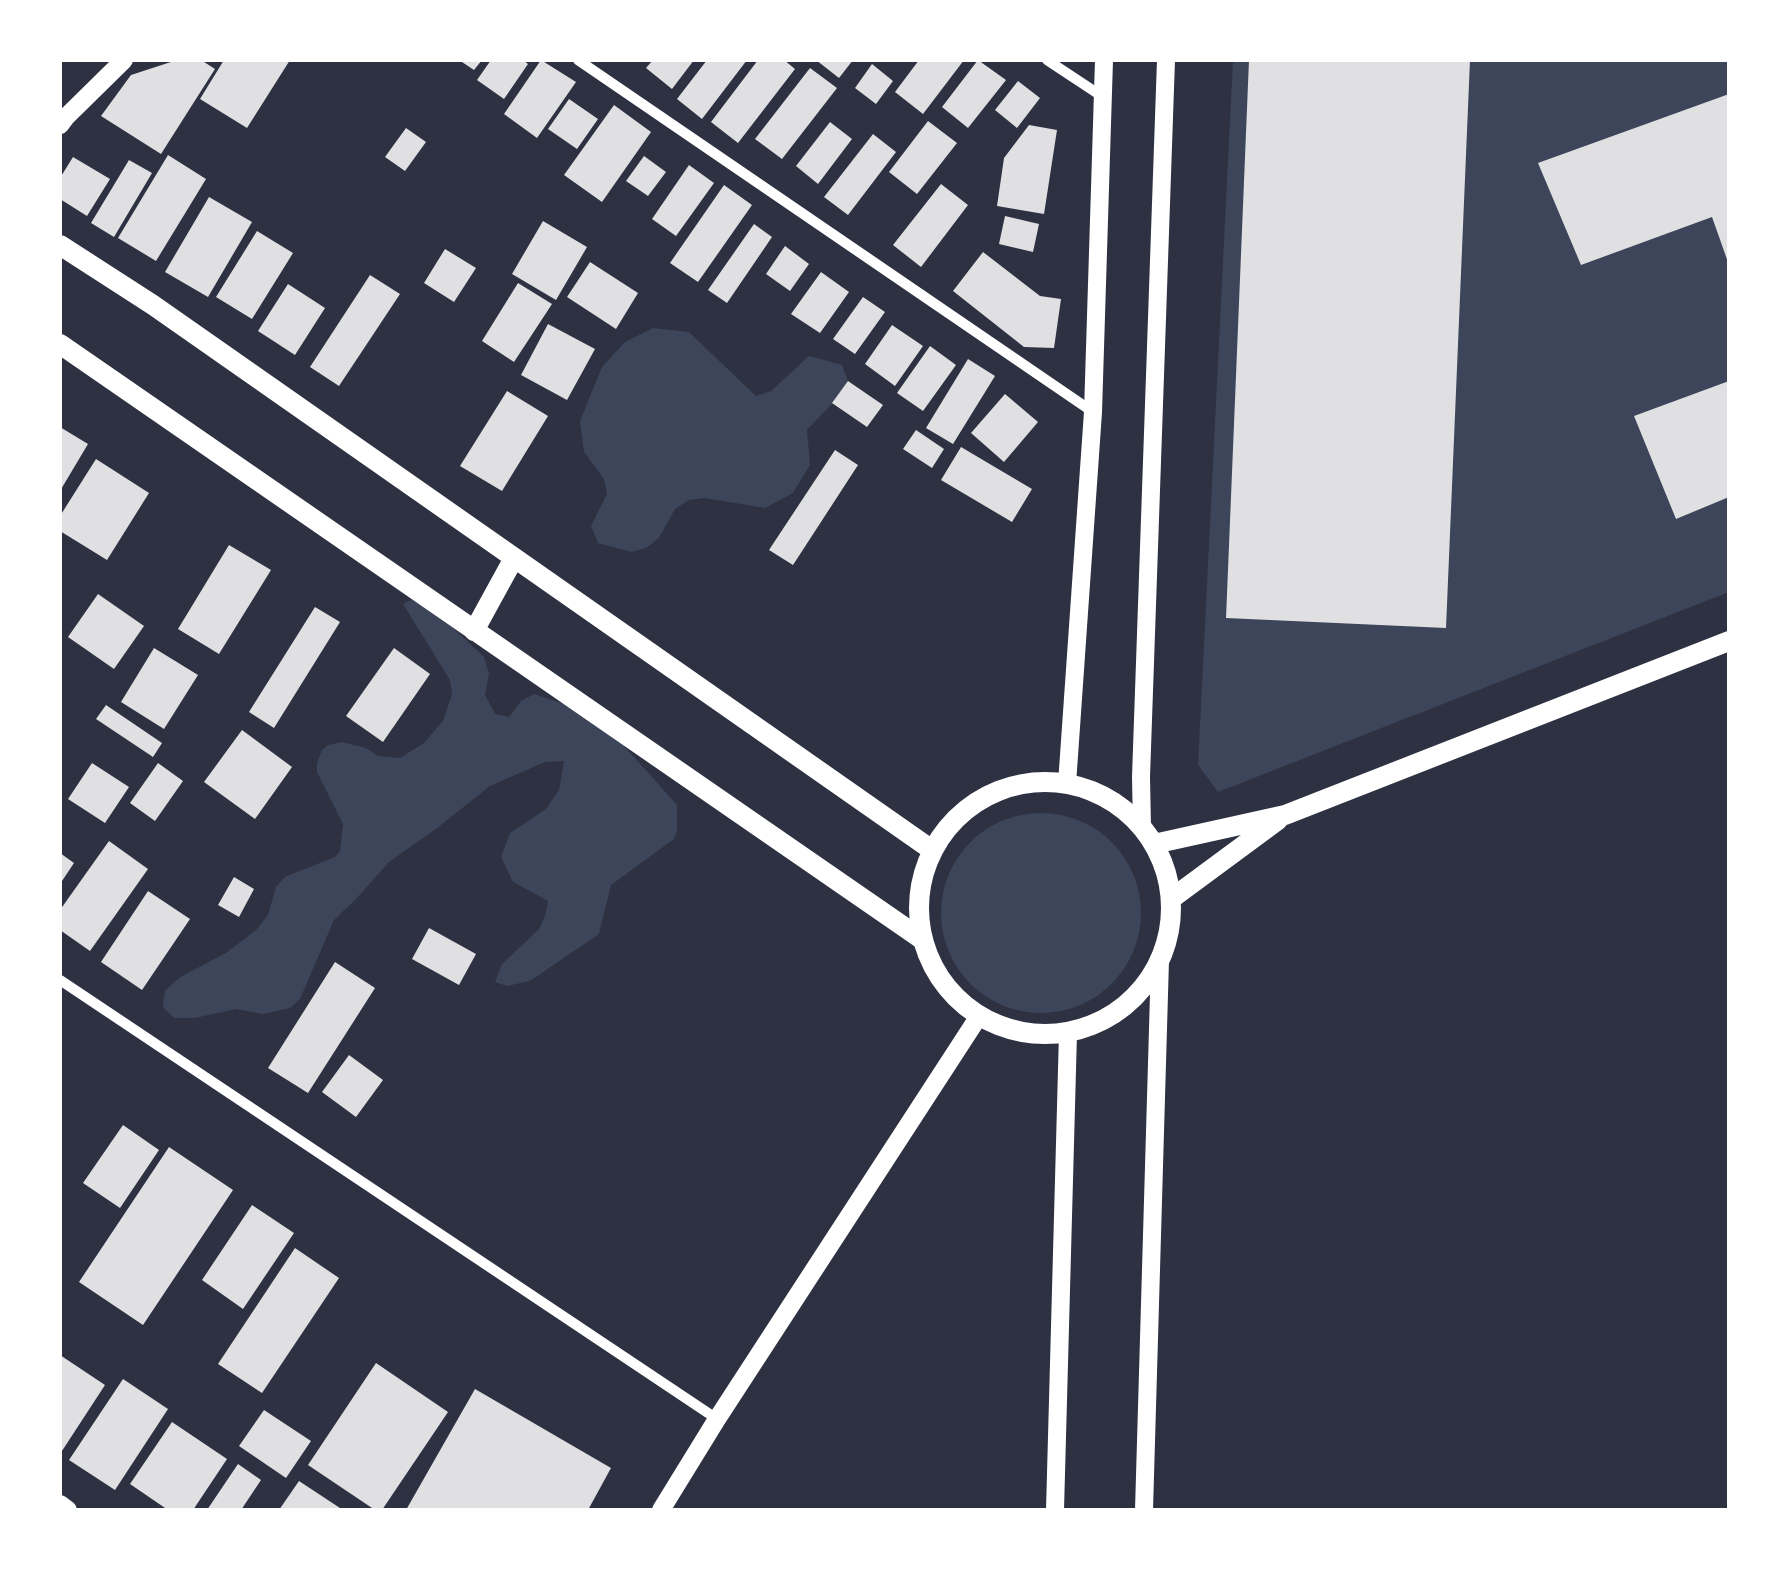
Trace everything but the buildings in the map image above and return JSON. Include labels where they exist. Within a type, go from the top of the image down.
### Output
[{"type":"main road","points":[[60,245],[152,305],[932,850]]},
{"type":"main road","points":[[60,344],[923,940]]},
{"type":"main road","points":[[474,631],[514,558]]},
{"type":"main road","points":[[1148,836],[1285,815],[1729,641]]},
{"type":"main road","points":[[1026,783],[1067,784],[1108,799],[1148,836],[1171,899],[1168,940],[1138,994],[1106,1019],[1068,1033],[1037,1034],[1007,1029],[979,1016],[954,996],[935,970],[923,940],[918,910],[921,879],[932,850],[955,818],[988,795],[1026,783]]},
{"type":"main road","points":[[1171,899],[1285,815]]},
{"type":"street","points":[[60,125],[124,60]]},
{"type":"street","points":[[578,60],[1094,412]]},
{"type":"street","points":[[1047,60],[1104,98]]},
{"type":"street","points":[[1067,784],[1094,412],[1104,60]]},
{"type":"street","points":[[1148,836],[1142,777],[1166,60]]},
{"type":"street","points":[[1144,1510],[1160,960]]},
{"type":"street","points":[[60,980],[716,1419]]},
{"type":"street","points":[[661,1510],[716,1419],[979,1016]]},
{"type":"street","points":[[1055,1510],[1068,1033]]},
{"type":"street","points":[[60,1504],[68,1510]]},
{"type":"shaded area","points":[[1233,60],[1729,60],[1729,592],[1218,792],[1198,765]]},
{"type":"shaded area","points":[[653,328],[689,332],[756,396],[771,391],[809,356],[842,365],[848,381],[844,391],[807,430],[810,465],[793,493],[765,508],[704,498],[689,500],[675,509],[659,538],[646,548],[631,552],[598,543],[591,526],[607,494],[604,479],[584,452],[580,421],[602,367],[625,342]]},
{"type":"shaded area","points":[[415,598],[428,604],[484,657],[489,674],[485,695],[495,714],[509,717],[521,701],[534,694],[570,706],[618,739],[677,805],[674,839],[611,885],[599,934],[530,981],[507,986],[495,982],[502,964],[539,929],[545,916],[548,901],[513,882],[501,857],[510,833],[546,809],[559,790],[564,761],[545,762],[490,786],[389,862],[334,920],[300,999],[290,1008],[263,1014],[236,1009],[195,1018],[174,1018],[163,1007],[165,991],[256,930],[268,915],[276,887],[285,877],[335,857],[340,851],[343,824],[317,772],[322,750],[342,742],[366,748],[378,756],[400,758],[424,743],[443,721],[452,694],[450,680],[403,604]]},
{"type":"shaded area","points":[[1041,813],[1079,820],[1112,842],[1134,875],[1141,913],[1134,951],[1112,984],[1079,1006],[1041,1013],[1003,1006],[970,984],[948,951],[941,913],[948,875],[970,842],[1003,820]]}]
